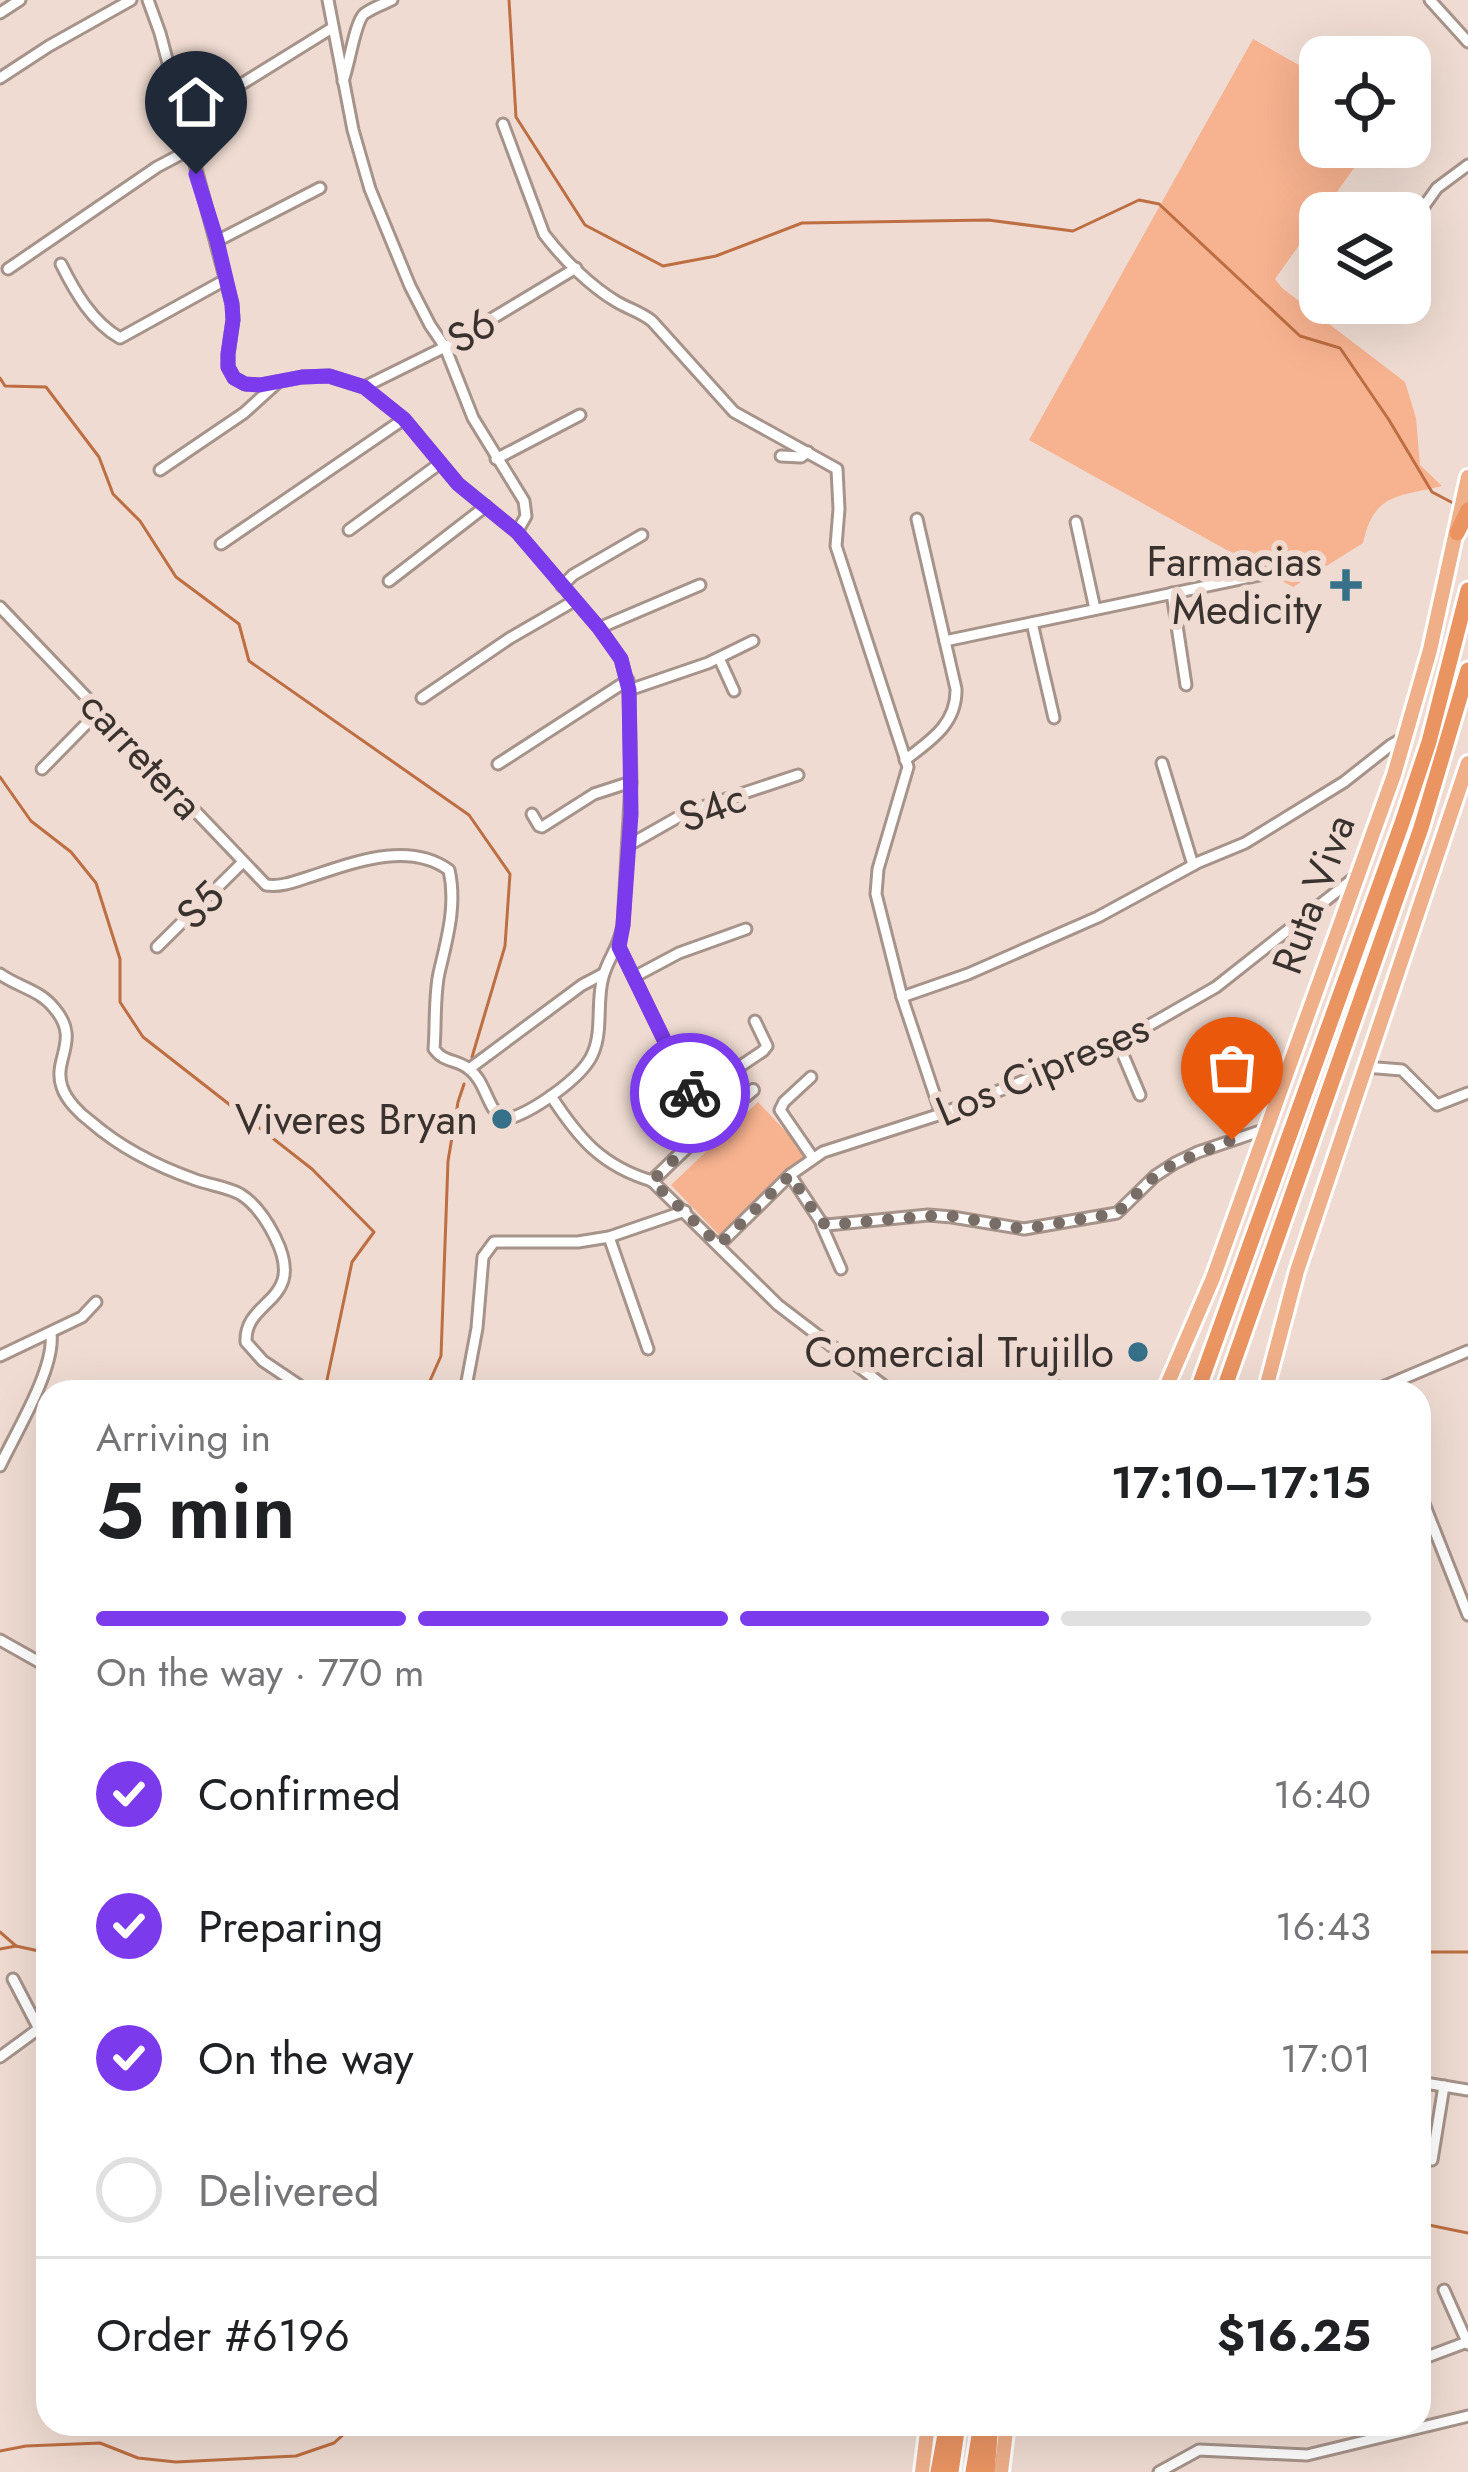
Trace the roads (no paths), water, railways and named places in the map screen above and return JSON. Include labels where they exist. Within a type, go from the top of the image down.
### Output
[{"type":"highway","points":[[1457,533],[1468,510]]},
{"type":"highway","name":"Ruta Viva","points":[[1200,1380],[1402,823],[1429,742],[1468,590]]},
{"type":"highway","name":"Ruta Viva","points":[[1227,1380],[1421,828],[1468,670]]},
{"type":"highway","points":[[938,2472],[945,2436]]},
{"type":"highway","points":[[951,2472],[956,2436]]},
{"type":"highway","points":[[974,2472],[978,2436]]},
{"type":"highway","points":[[987,2472],[990,2436]]},
{"type":"main road","name":"Ruta Viva","points":[[1169,1380],[1213,1278],[1406,737],[1468,477]]},
{"type":"main road","points":[[1268,1380],[1297,1271],[1468,763]]},
{"type":"main road","points":[[922,2472],[926,2436]]},
{"type":"main road","points":[[1001,2472],[1006,2436]]},
{"type":"street","points":[[0,13],[20,0]]},
{"type":"street","points":[[0,78],[131,0]]},
{"type":"street","points":[[148,0],[217,241],[233,320],[228,367],[234,378],[245,384],[276,384],[329,376],[364,387],[404,419],[439,464],[517,532],[621,659],[628,685],[631,782],[623,925],[619,947],[604,974],[593,1053],[551,1096],[503,1120],[469,1069],[582,985],[604,974]]},
{"type":"street","points":[[328,0],[370,189],[473,418],[524,501],[526,516],[517,532]]},
{"type":"street","points":[[343,81],[356,26],[363,15],[392,0]]},
{"type":"street","points":[[1430,0],[1468,42]]},
{"type":"street","points":[[182,121],[332,28]]},
{"type":"street","points":[[502,124],[544,234],[576,268],[605,294],[652,321],[734,412],[837,469],[836,546],[908,767],[878,869],[876,894],[902,997],[941,1114]]},
{"type":"street","points":[[8,269],[157,167],[189,151]]},
{"type":"street","points":[[1431,196],[1468,165]]},
{"type":"street","points":[[217,241],[320,188]]},
{"type":"street","points":[[61,264],[81,300],[120,338],[225,280]]},
{"type":"street","name":"S6","points":[[364,387],[445,347],[576,268]]},
{"type":"street","points":[[160,470],[244,413],[276,384]]},
{"type":"street","points":[[496,459],[580,415]]},
{"type":"street","points":[[221,544],[404,419]]},
{"type":"street","points":[[781,456],[801,457],[808,452]]},
{"type":"street","points":[[349,530],[439,464]]},
{"type":"street","points":[[389,581],[486,506]]},
{"type":"street","points":[[905,760],[945,727],[956,703],[917,519]]},
{"type":"street","points":[[1076,522],[1095,610]]},
{"type":"street","points":[[562,586],[642,535]]},
{"type":"street","points":[[945,641],[1283,570]]},
{"type":"street","points":[[599,628],[700,585]]},
{"type":"street","points":[[1172,593],[1186,685]]},
{"type":"street","points":[[422,698],[574,601]]},
{"type":"street","name":"carretera","points":[[0,607],[266,885],[403,854],[439,862],[449,870],[451,922],[438,976],[434,1049],[444,1060],[469,1069]]},
{"type":"street","points":[[1032,623],[1054,718]]},
{"type":"street","points":[[497,764],[628,685],[719,658],[753,641]]},
{"type":"street","points":[[719,658],[734,691]]},
{"type":"street","points":[[42,769],[100,710]]},
{"type":"street","points":[[902,997],[968,974],[1098,917],[1193,865],[1245,843],[1406,737]]},
{"type":"street","points":[[1162,764],[1193,865]]},
{"type":"street","name":"S4c","points":[[628,844],[687,812],[798,775]]},
{"type":"street","points":[[532,814],[542,827],[594,794],[631,782]]},
{"type":"street","points":[[1451,818],[1468,810]]},
{"type":"street","name":"S5","points":[[157,947],[242,862]]},
{"type":"street","name":"Los Cipreses","points":[[719,1245],[790,1175],[823,1152],[941,1114],[1118,1043],[1216,987],[1359,874]]},
{"type":"street","points":[[634,977],[679,953],[746,928]]},
{"type":"street","points":[[619,947],[707,1128]]},
{"type":"street","points":[[0,974],[39,993],[59,1013],[68,1037],[62,1088],[92,1124],[150,1161],[238,1192],[255,1206],[276,1238],[285,1275],[277,1294],[247,1328],[246,1342],[263,1361],[291,1380]]},
{"type":"street","points":[[693,1098],[764,1051],[767,1041],[755,1022]]},
{"type":"street","points":[[1118,1043],[1140,1095]]},
{"type":"street","points":[[1365,1067],[1402,1070],[1437,1105],[1468,1093]]},
{"type":"street","points":[[811,1077],[780,1110],[813,1158]]},
{"type":"street","points":[[652,1181],[753,1090]]},
{"type":"street","points":[[551,1096],[596,1153],[628,1174],[652,1181],[778,1305],[876,1380]]},
{"type":"street","points":[[790,1175],[825,1224],[940,1216],[1024,1229],[1117,1213],[1175,1163],[1266,1129]]},
{"type":"street","points":[[467,1380],[487,1248],[494,1243],[609,1237],[685,1211]]},
{"type":"street","points":[[825,1224],[841,1269]]},
{"type":"street","points":[[609,1237],[648,1349]]},
{"type":"street","points":[[0,1356],[82,1317],[96,1302]]},
{"type":"street","points":[[40,1380],[51,1334]]},
{"type":"street","points":[[1402,1380],[1468,1351]]},
{"type":"street","points":[[849,1359],[902,1352]]},
{"type":"street","points":[[0,1466],[36,1389]]},
{"type":"street","points":[[1431,1522],[1468,1616]]},
{"type":"street","points":[[0,1640],[36,1660]]},
{"type":"street","points":[[13,1979],[36,2015]]},
{"type":"street","points":[[0,2057],[36,2031]]},
{"type":"street","points":[[1431,2084],[1468,2090]]},
{"type":"street","points":[[1432,2159],[1444,2086]]},
{"type":"street","points":[[1431,2356],[1468,2343],[1444,2290]]},
{"type":"street","points":[[1431,2425],[1468,2416]]},
{"type":"street","points":[[1160,2472],[1199,2450],[1257,2458],[1307,2455],[1385,2436]]},
{"type":"waterway","points":[[509,0],[516,117],[585,225],[663,266],[716,256],[802,223],[988,220],[1073,231],[1139,200],[1159,204],[1300,336],[1340,348],[1432,492],[1453,503]]},
{"type":"waterway","points":[[0,378],[5,386],[46,387],[99,457],[113,494],[140,521],[176,577],[239,624],[249,661],[469,815],[510,874],[505,946],[472,1057]]},
{"type":"waterway","points":[[0,777],[31,821],[71,852],[96,883],[120,959],[120,1002],[143,1037],[312,1169],[374,1232],[352,1262],[327,1380]]},
{"type":"waterway","points":[[430,1380],[441,1356],[448,1161],[464,1084]]},
{"type":"waterway","points":[[0,1932],[16,1946]]},
{"type":"waterway","points":[[0,1949],[16,1946],[36,1950]]},
{"type":"waterway","points":[[1431,1952],[1468,1952]]},
{"type":"waterway","points":[[1431,2225],[1468,2233]]},
{"type":"waterway","points":[[0,2451],[100,2443],[138,2458],[176,2462],[296,2456],[342,2436]]},
{"type":"place","name":"Farmacias Medicity","points":[[1346,585]]},
{"type":"place","name":"Viveres Bryan","points":[[502,1119]]},
{"type":"place","name":"Comercial Trujillo","points":[[1138,1352]]}]
